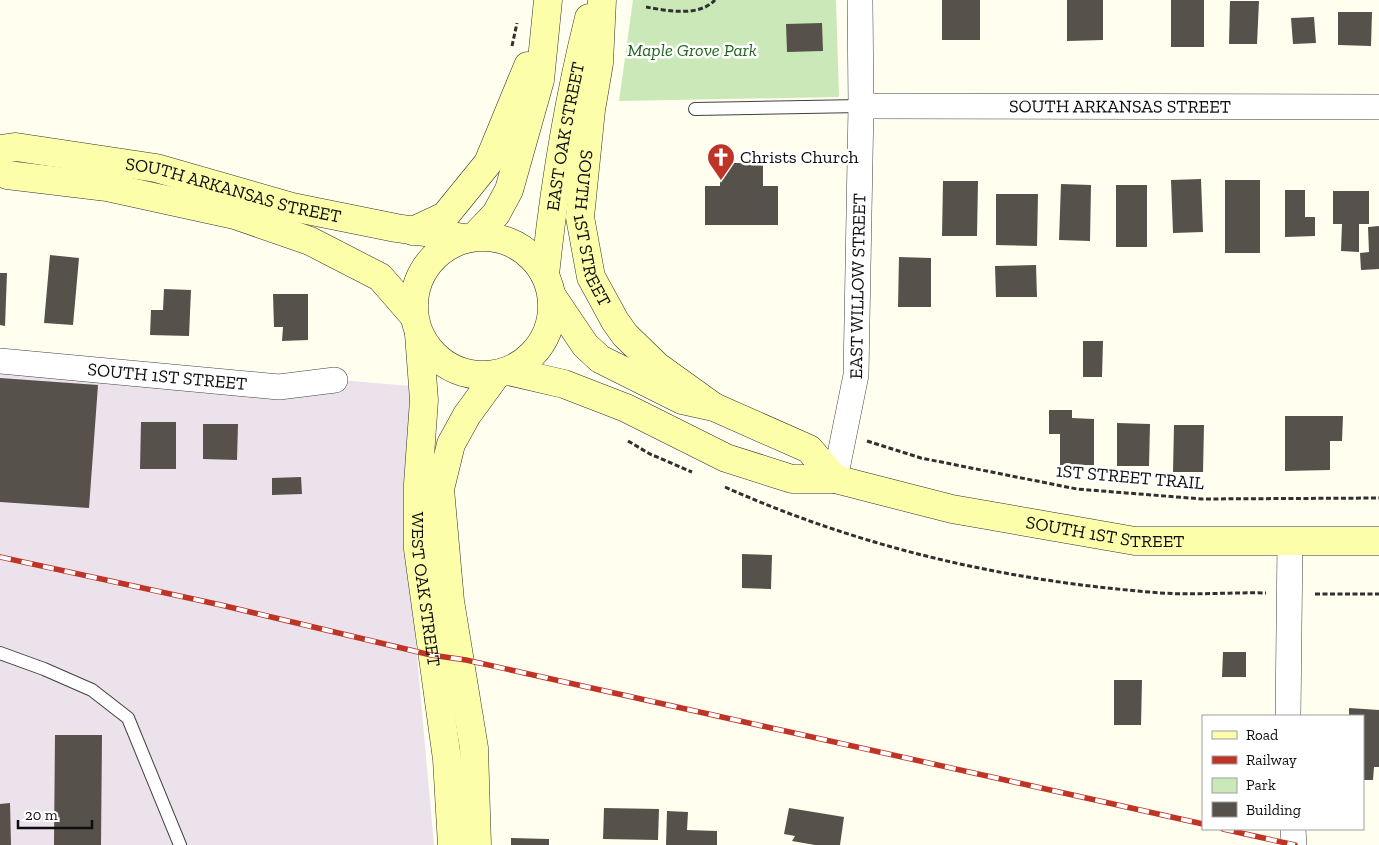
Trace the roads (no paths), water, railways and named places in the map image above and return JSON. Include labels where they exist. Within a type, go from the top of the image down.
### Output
[{"type":"street","name":"EAST OAK STREET","points":[[548,285],[553,199],[580,55],[594,0]]},
{"type":"street","name":"SOUTH 1ST STREET","points":[[602,0],[599,63],[591,110],[580,217],[591,277],[615,321],[625,335],[657,366],[714,407]]},
{"type":"street","name":"EAST WILLOW STREET","points":[[835,480],[856,375],[861,106],[860,0]]},
{"type":"street","name":"EAST OAK STREET","points":[[413,231],[445,216],[488,163],[547,13]]},
{"type":"street","name":"EAST OAK STREET","points":[[470,237],[496,214],[509,190],[540,80],[547,13]]},
{"type":"street","name":"SOUTH ARKANSAS STREET","points":[[861,106],[1379,107]]},
{"type":"street","name":"SOUTH ARKANSAS STREET","points":[[0,149],[16,147],[156,168],[292,206],[413,231],[470,237]]},
{"type":"street","name":"SOUTH ARKANSAS STREET","points":[[0,172],[8,175],[107,186],[235,216],[310,241],[380,277],[417,325]]},
{"type":"street","points":[[470,237],[496,237],[516,245],[532,257],[548,285],[552,315],[547,333],[537,349],[524,362],[503,372],[478,376],[451,367],[429,350],[417,325],[414,296],[418,283],[431,259],[447,246],[470,237]]},
{"type":"street","name":"SOUTH 1ST STREET","points":[[548,285],[585,345],[600,359],[682,400],[714,407],[809,449],[835,480]]},
{"type":"street","name":"WEST OAK STREET","points":[[417,325],[424,400],[418,484],[418,549],[447,759],[452,845]]},
{"type":"street","name":"SOUTH 1ST STREET","points":[[0,361],[279,387],[335,380]]},
{"type":"street","name":"SOUTH 1ST STREET","points":[[503,372],[564,384],[617,404],[735,461],[792,479],[835,480],[952,509],[1136,540],[1379,541]]},
{"type":"street","name":"WEST OAK STREET","points":[[477,845],[474,748],[450,600],[440,489],[451,444],[467,415],[503,372]]},
{"type":"street","points":[[1288,715],[1290,542]]},
{"type":"street","points":[[1293,830],[1294,845]]},
{"type":"lane","points":[[695,109],[861,106]]},
{"type":"lane","points":[[0,653],[44,669],[92,690],[128,718],[180,845]]},
{"type":"railway","points":[[0,557],[221,605],[431,655],[466,660],[1202,824]]},
{"type":"railway","points":[[1228,830],[1295,845]]},
{"type":"place","name":"Christs Church","points":[[721,181]]},
{"type":"park label","name":"Maple Grove Park","points":[[692,50]]}]
